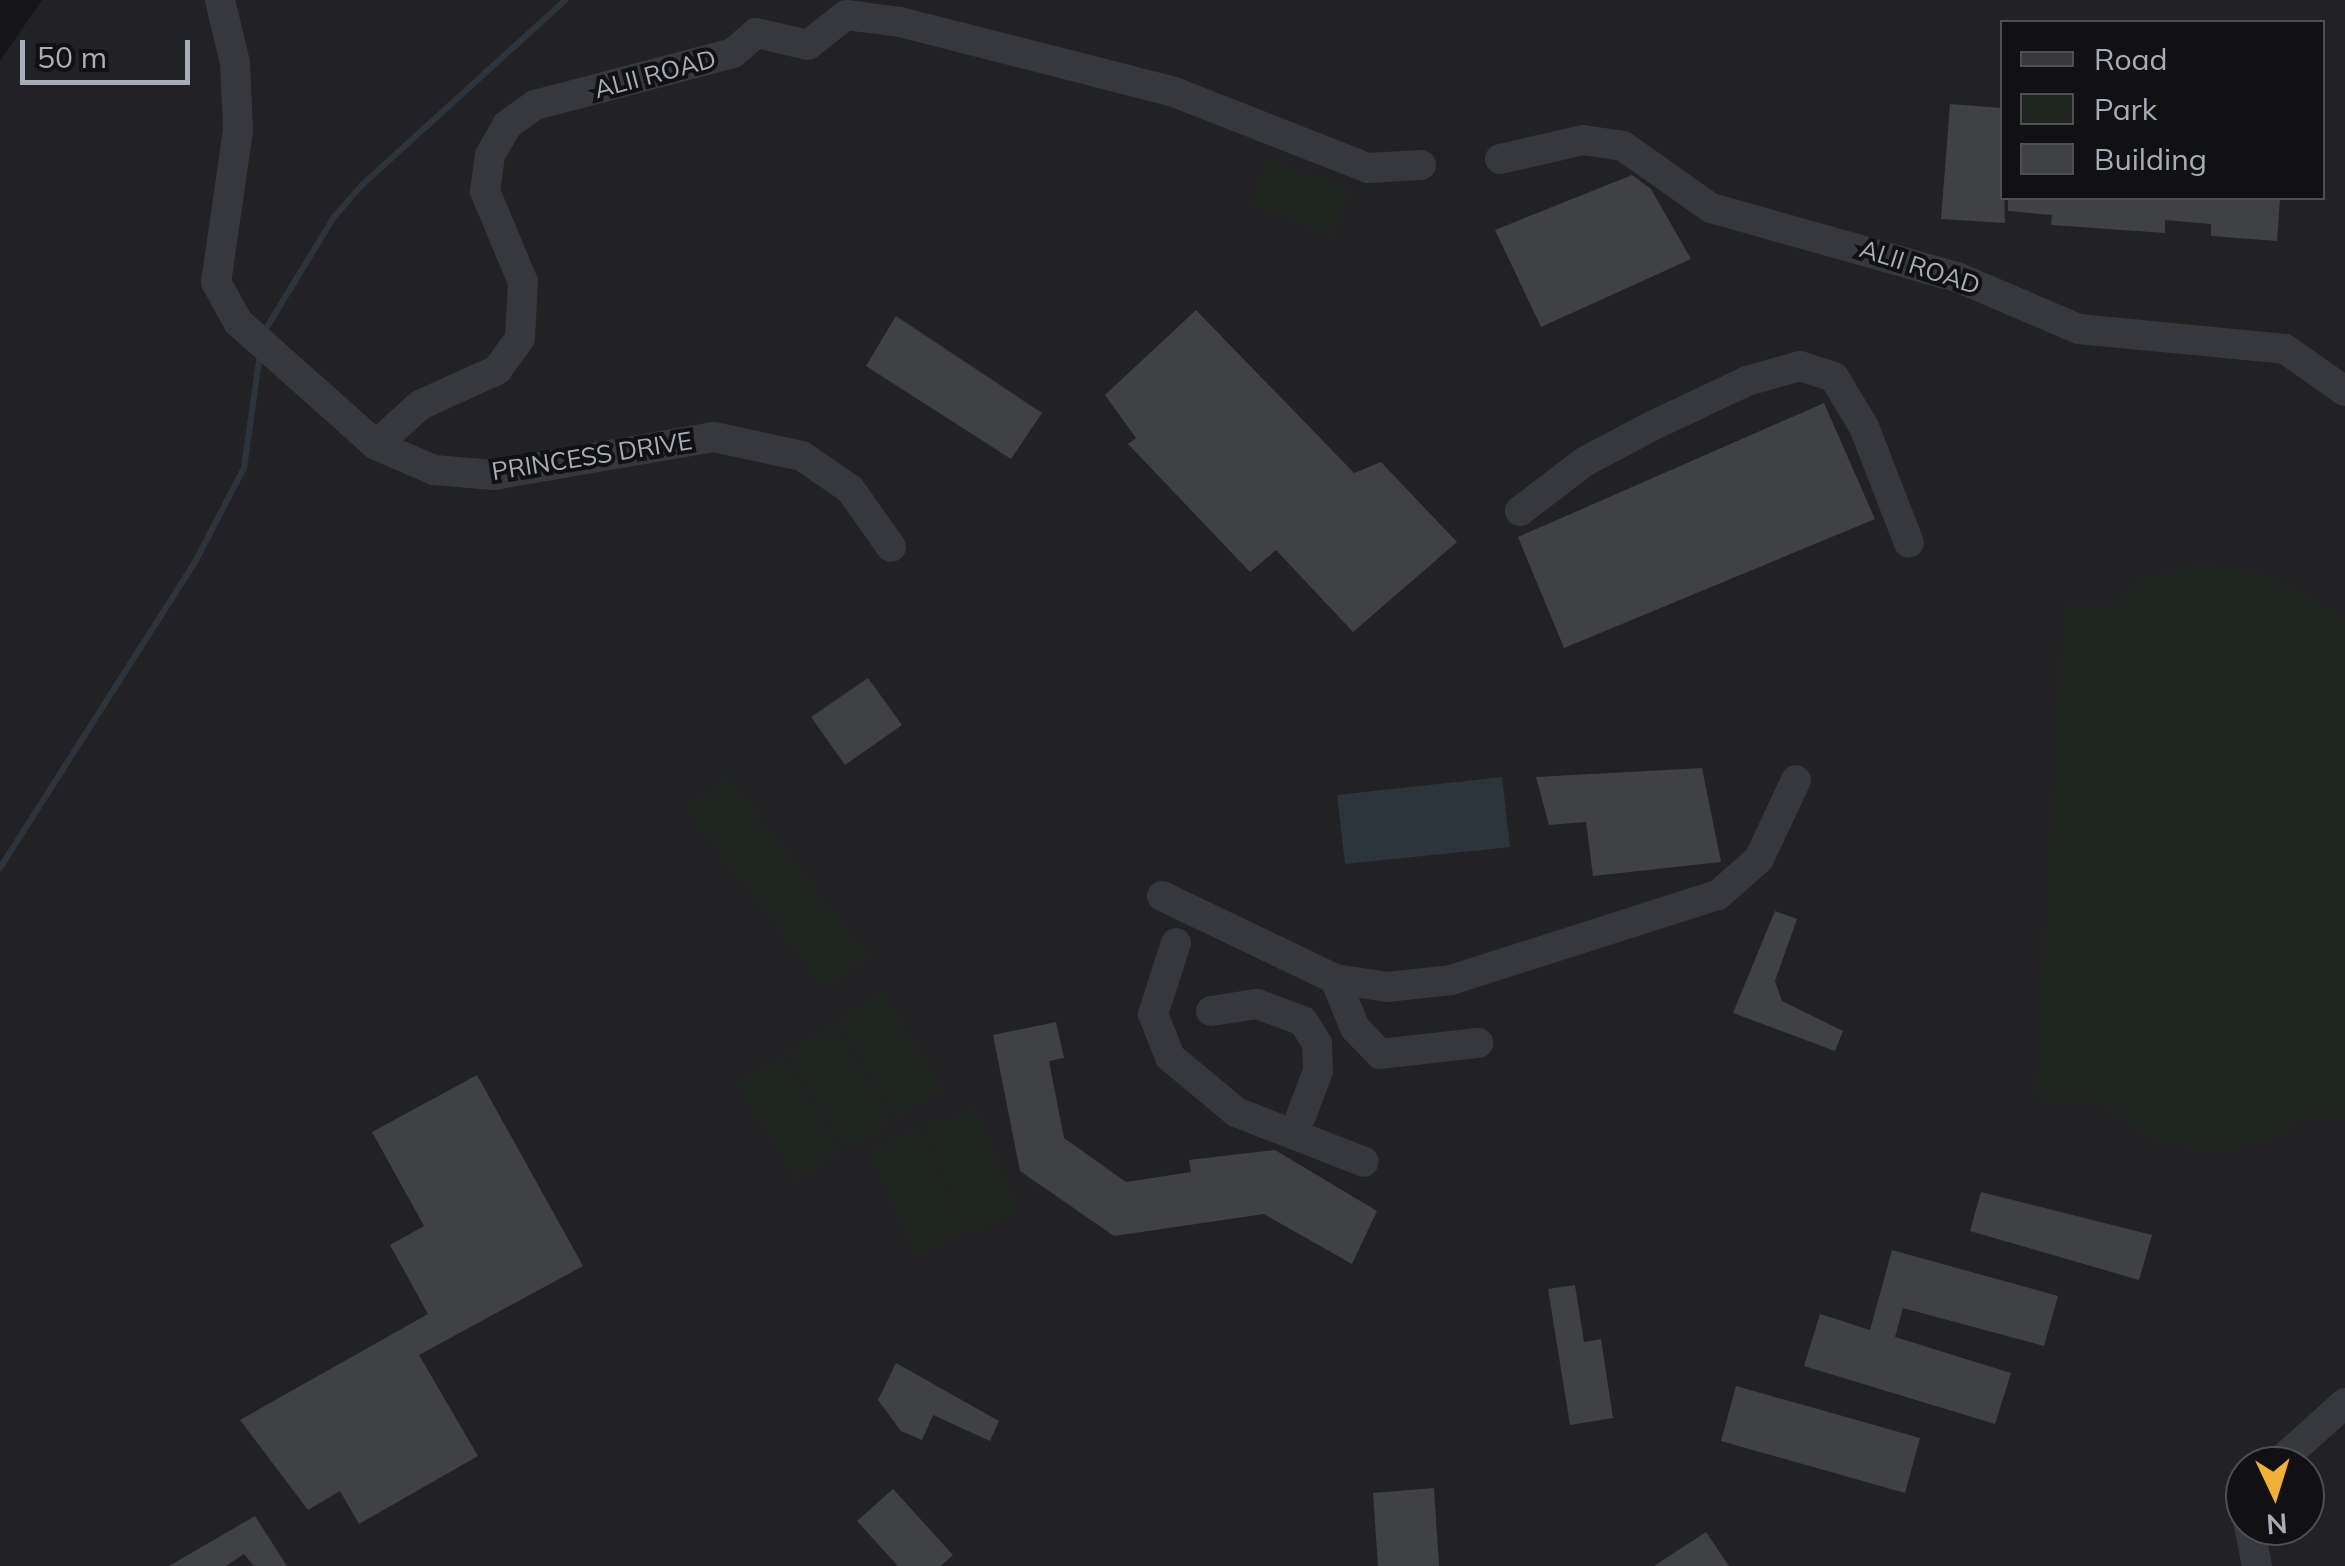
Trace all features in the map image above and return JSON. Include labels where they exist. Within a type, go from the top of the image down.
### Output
[{"type":"street","name":"PRINCESS DRIVE","points":[[220,0],[235,63],[238,130],[216,282],[238,322],[376,445],[434,470],[494,475],[714,437],[802,456],[850,489],[891,547]]},
{"type":"street","name":"ALII ROAD","points":[[376,445],[420,405],[498,370],[520,338],[523,282],[485,190],[490,155],[506,125],[536,106],[733,53],[756,33],[808,45],[846,16],[900,22],[1162,88],[1368,168],[1421,164]]},
{"type":"street","name":"ALII ROAD","points":[[1500,159],[1583,140],[1624,146],[1711,208],[1957,277],[2079,329],[2285,349],[2345,392]]},
{"type":"street","points":[[1520,511],[1584,462],[1654,425],[1800,366],[1834,377],[1864,427],[1909,543]]},
{"type":"street","points":[[1162,896],[1336,979],[1387,987],[1451,980],[1718,895],[1760,859],[1796,780]]},
{"type":"street","points":[[1176,943],[1153,1014],[1170,1057],[1236,1112],[1364,1162]]},
{"type":"street","points":[[1336,979],[1355,1028],[1380,1054],[1478,1042]]},
{"type":"street","points":[[1211,1011],[1257,1004],[1302,1022],[1317,1043],[1318,1070],[1301,1116]]},
{"type":"street","points":[[2298,1446],[2345,1404]]},
{"type":"shaded area","points":[[42,0],[2345,0],[2345,1566],[0,1566],[0,61]]},
{"type":"shaded area","points":[[1502,777],[1510,847],[1345,864],[1337,795]]},
{"type":"green space","points":[[1269,158],[1351,189],[1333,237],[1250,205]]},
{"type":"green space","points":[[2197,563],[2273,575],[2345,619],[2345,1117],[2310,1115],[2277,1136],[2220,1151],[2156,1142],[2100,1103],[2036,1099],[2065,603],[2109,606],[2141,581]]},
{"type":"green space","points":[[727,776],[869,957],[832,985],[821,984],[685,809]]},
{"type":"green space","points":[[883,992],[943,1090],[897,1117],[838,1020]]},
{"type":"green space","points":[[833,1024],[893,1122],[847,1149],[787,1052]]},
{"type":"green space","points":[[782,1056],[842,1153],[797,1181],[737,1083]]},
{"type":"green space","points":[[975,1107],[1016,1205],[1012,1215],[969,1233],[924,1127]]},
{"type":"green space","points":[[919,1128],[965,1233],[915,1255],[872,1157],[876,1147]]},
{"type":"building","points":[[1950,104],[2000,108],[2000,200],[2004,200],[2005,223],[1941,219]]},
{"type":"building","points":[[1632,175],[1651,189],[1691,259],[1541,327],[1495,230]]},
{"type":"building","points":[[2008,200],[2280,200],[2277,241],[2211,236],[2211,224],[2165,220],[2165,233],[2051,225],[2052,215],[2008,211]]},
{"type":"building","points":[[1196,310],[1354,473],[1381,462],[1457,542],[1353,632],[1276,550],[1250,572],[1128,444],[1136,438],[1105,395]]},
{"type":"building","points":[[896,316],[1042,413],[1011,459],[866,366]]},
{"type":"building","points":[[1824,403],[1875,519],[1564,648],[1518,537]]},
{"type":"building","points":[[868,678],[902,725],[845,765],[811,717]]},
{"type":"building","points":[[1702,768],[1721,862],[1593,876],[1586,822],[1549,825],[1536,777]]},
{"type":"building","points":[[1775,911],[1797,919],[1775,981],[1782,1001],[1843,1031],[1835,1051],[1733,1013]]},
{"type":"building","points":[[1056,1022],[1064,1058],[1049,1061],[1064,1138],[1126,1182],[1191,1172],[1189,1160],[1275,1150],[1377,1211],[1352,1264],[1264,1214],[1114,1236],[1020,1171],[993,1035]]},
{"type":"building","points":[[477,1075],[583,1266],[419,1355],[478,1456],[359,1524],[340,1491],[308,1510],[240,1420],[428,1314],[390,1245],[424,1226],[372,1132]]},
{"type":"building","points":[[1981,1192],[2152,1235],[2139,1280],[1970,1231]]},
{"type":"building","points":[[1892,1250],[2058,1296],[2044,1346],[1903,1308],[1895,1337],[2011,1373],[1995,1424],[1804,1366],[1820,1314],[1870,1330]]},
{"type":"building","points":[[1575,1285],[1584,1342],[1601,1339],[1613,1418],[1570,1425],[1548,1289]]},
{"type":"building","points":[[896,1363],[999,1421],[990,1441],[933,1415],[922,1440],[901,1431],[878,1400]]},
{"type":"building","points":[[1736,1386],[1920,1438],[1905,1493],[1721,1441]]},
{"type":"building","points":[[1434,1488],[1439,1566],[1378,1566],[1373,1493]]},
{"type":"building","points":[[893,1489],[953,1555],[941,1566],[898,1566],[857,1521]]},
{"type":"building","points":[[255,1516],[287,1566],[254,1566],[244,1554],[226,1566],[169,1566]]},
{"type":"building","points":[[1706,1532],[1729,1566],[1654,1566]]},
{"type":"waterway","points":[[264,332],[334,217],[362,185],[565,0]]},
{"type":"waterway","points":[[0,868],[194,564],[244,468],[260,354]]}]
